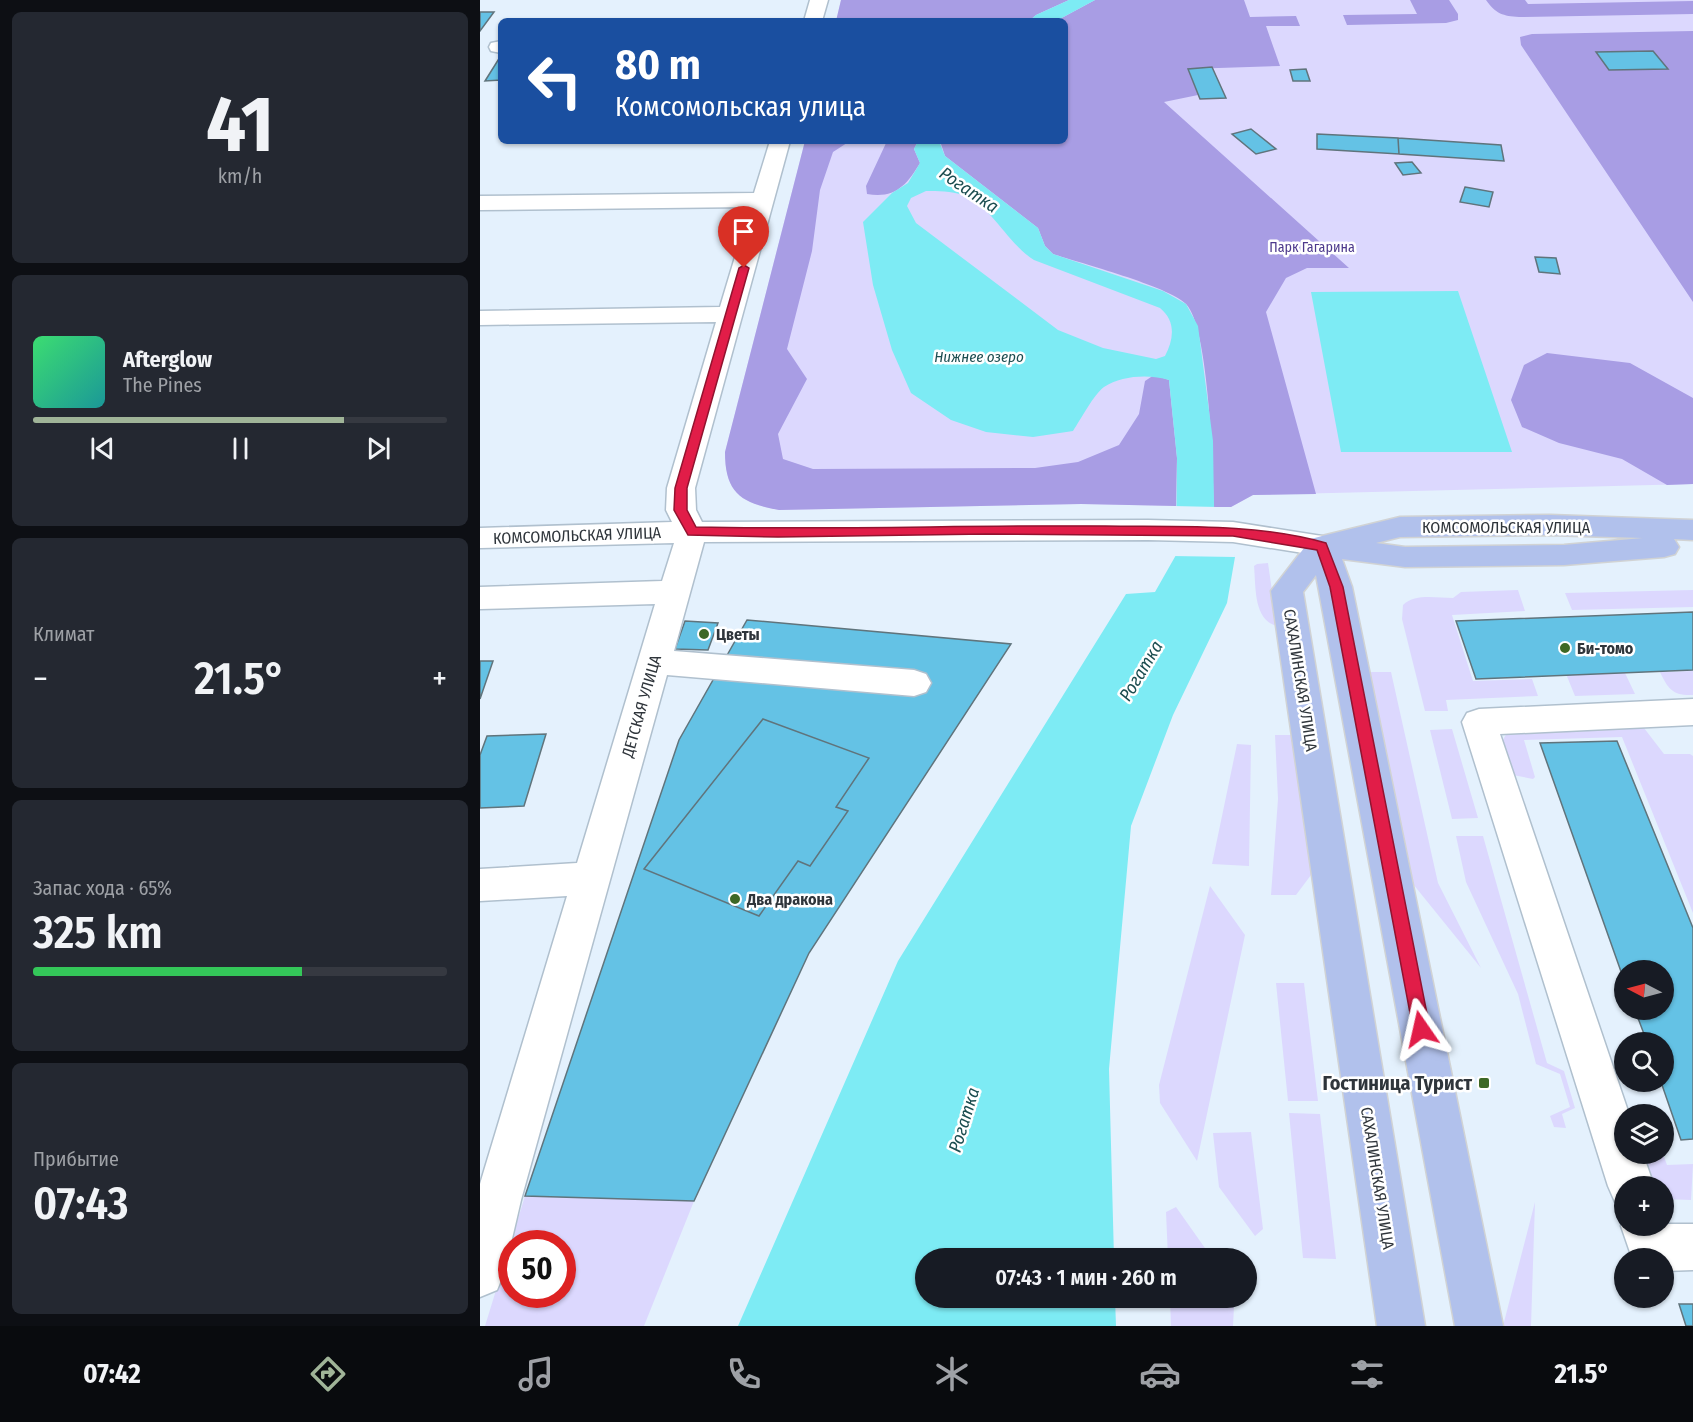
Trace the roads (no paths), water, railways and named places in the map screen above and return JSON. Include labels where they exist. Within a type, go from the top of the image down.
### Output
[{"type":"main road","name":"КОМСОМОЛЬСКАЯ УЛИЦА","points":[[1322,546],[1400,528],[1550,525],[1693,530]]},
{"type":"main road","name":"КОМСОМОЛЬСКАЯ УЛИЦА","points":[[1322,546],[1405,557],[1564,555],[1693,545]]},
{"type":"main road","name":"САХАЛИНСКАЯ УЛИЦА","points":[[1322,546],[1287,591],[1401,1326]]},
{"type":"main road","points":[[1322,546],[1336,587],[1479,1326]]},
{"type":"street","points":[[814,18],[819,0]]},
{"type":"street","points":[[692,532],[681,510],[681,488],[779,144]]},
{"type":"street","points":[[480,203],[763,200]]},
{"type":"street","points":[[480,318],[732,314]]},
{"type":"street","name":"КОМСОМОЛЬСКАЯ УЛИЦА","points":[[480,538],[692,532],[1148,530],[1233,532],[1322,546]]},
{"type":"street","name":"ДЕТСКАЯ УЛИЦА","points":[[480,1273],[498,1200],[692,532]]},
{"type":"street","points":[[480,598],[675,592]]},
{"type":"street","points":[[654,662],[914,683]]},
{"type":"street","points":[[1628,1176],[1479,722],[1693,712]]},
{"type":"street","points":[[480,885],[591,878]]},
{"type":"street","points":[[1647,1236],[1651,1248],[1693,1247]]},
{"type":"water","points":[[1069,0],[1095,0],[1062,18],[1032,18]]},
{"type":"water","points":[[916,144],[940,144],[945,156],[1038,228],[1045,246],[1053,254],[1163,291],[1186,304],[1198,326],[1213,441],[1214,507],[1235,557],[1227,603],[1173,715],[1131,826],[1109,1069],[1114,1248],[915,1248],[915,1308],[1115,1308],[1116,1326],[738,1326],[898,961],[1126,594],[1155,592],[1176,555],[1177,458],[1169,380],[1136,377],[1111,383],[1096,395],[1073,431],[1033,437],[986,432],[951,420],[911,393],[892,350],[873,285],[863,222],[892,193],[908,183],[920,163],[914,149]],"holes":[[[926,191],[963,195],[982,207],[1034,260],[1160,308],[1169,319],[1172,330],[1172,337],[1165,356],[1156,359],[1103,348],[1058,330],[916,223],[907,206],[911,198]]]},
{"type":"water","points":[[1458,291],[1512,452],[1341,452],[1311,292]]},
{"type":"place","name":"Цветы","points":[[704,634]]},
{"type":"place","name":"Би-томо","points":[[1565,648]]},
{"type":"place","name":"Два дракона","points":[[735,899]]},
{"type":"place","name":"Гостиница Турист","points":[[1484,1083]]},
{"type":"water label","name":"Рогатка","points":[[969,190]]},
{"type":"water label","name":"Нижнее озеро","points":[[979,357]]},
{"type":"water label","name":"Рогатка","points":[[1141,671]]},
{"type":"water label","name":"Рогатка","points":[[964,1120]]},
{"type":"park label","name":"Парк Гагарина","points":[[1312,247]]}]
